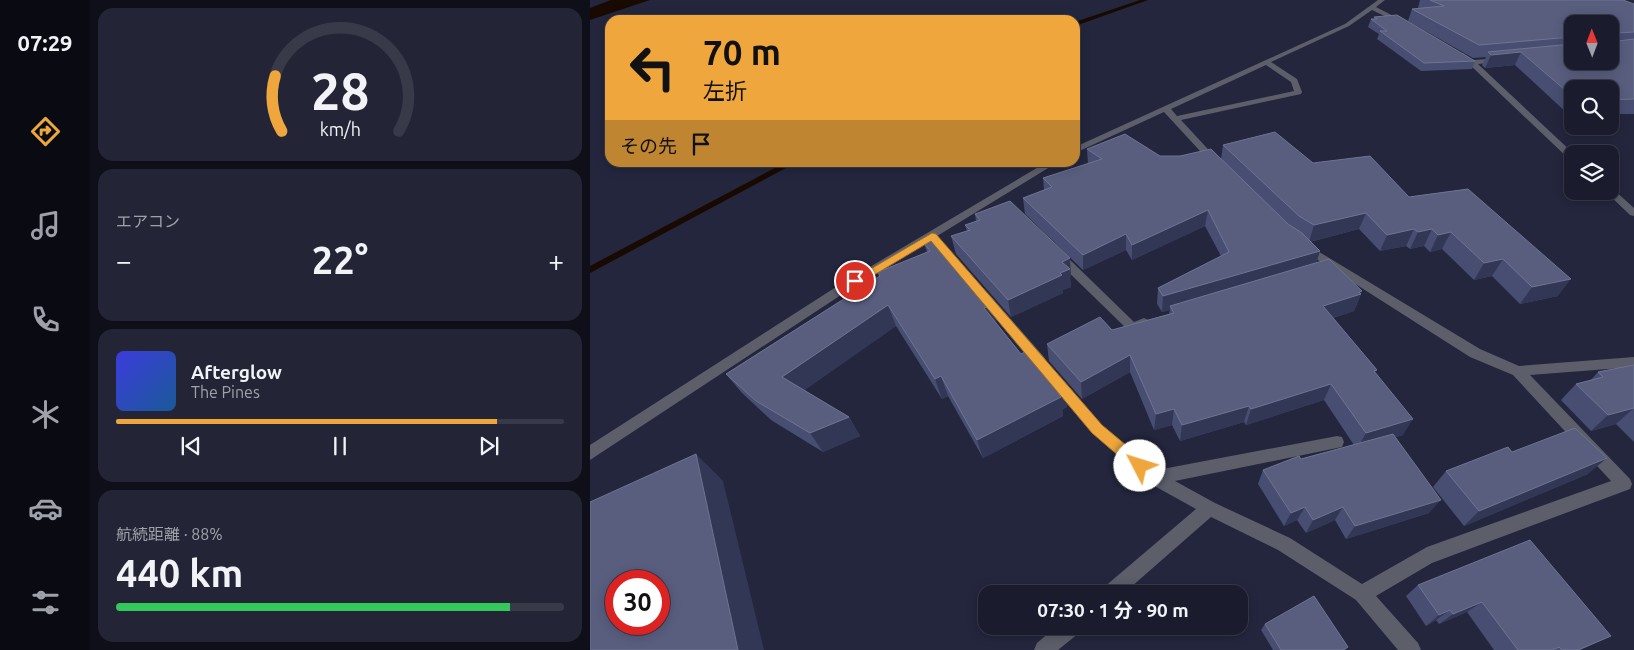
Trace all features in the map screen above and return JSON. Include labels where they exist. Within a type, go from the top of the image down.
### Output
[{"type":"street","points":[[1080,148],[1347,25],[1382,0]]},
{"type":"street","points":[[1372,8],[1386,13],[1412,28]]},
{"type":"street","points":[[1455,52],[1472,62],[1564,149]]},
{"type":"street","points":[[1472,62],[1508,59]]},
{"type":"street","points":[[1176,119],[1298,92],[1294,81],[1266,62]]},
{"type":"street","points":[[1166,109],[1222,169]]},
{"type":"street","points":[[590,454],[840,290],[937,241],[1002,200],[1047,167]]},
{"type":"street","points":[[1619,199],[1634,213]]},
{"type":"street","points":[[1297,241],[1334,268],[1475,353],[1518,371],[1624,484],[1427,556],[1362,594]]},
{"type":"street","points":[[1048,245],[1132,327],[1159,319]]},
{"type":"street","points":[[1315,273],[1334,268]]},
{"type":"street","points":[[973,284],[1097,429],[1154,478],[1209,508],[1284,544],[1362,594],[1411,650]]},
{"type":"street","points":[[1518,371],[1634,362]]},
{"type":"street","points":[[1154,478],[1337,442]]},
{"type":"street","points":[[1119,585],[1209,508]]},
{"type":"street","points":[[1044,650],[1062,635]]},
{"type":"shaded area","points":[[611,0],[650,0],[590,20],[590,8]]},
{"type":"building","points":[[1430,0],[1623,0],[1634,4],[1634,32],[1619,33],[1619,15],[1564,15],[1564,38],[1479,45],[1412,9],[1444,6]]},
{"type":"building","points":[[1397,15],[1475,61],[1424,63],[1380,31],[1387,31],[1371,19],[1377,19],[1374,17]]},
{"type":"building","points":[[1634,39],[1634,99],[1619,100],[1619,80],[1564,80],[1564,89],[1521,52],[1491,55],[1488,52],[1564,45],[1564,70],[1619,70],[1619,41]]},
{"type":"building","points":[[1275,132],[1313,163],[1370,156],[1409,197],[1468,189],[1571,279],[1532,287],[1503,259],[1484,263],[1451,232],[1438,235],[1432,229],[1418,232],[1414,229],[1387,235],[1366,213],[1314,225],[1299,216],[1223,145]]},
{"type":"building","points":[[1125,134],[1160,156],[1180,156],[1211,149],[1288,224],[1302,233],[1320,251],[1163,296],[1158,288],[1229,252],[1208,210],[1132,245],[1126,234],[1083,255],[1023,198],[1052,187],[1043,178],[1102,159],[1087,149]]},
{"type":"building","points":[[1010,201],[1070,258],[1062,262],[1070,269],[1060,273],[1062,275],[1008,300],[951,236],[970,230],[965,225],[980,220],[975,214]]},
{"type":"building","points":[[936,238],[993,304],[984,308],[1021,354],[1032,348],[1065,387],[1057,391],[1061,397],[977,440],[941,376],[935,379],[888,305],[782,377],[849,417],[810,433],[756,401],[726,374],[880,276],[878,272],[930,251],[924,243]]},
{"type":"building","points":[[1329,259],[1362,291],[1359,292],[1361,294],[1323,306],[1377,370],[1374,371],[1413,419],[1366,433],[1331,384],[1251,409],[1249,406],[1182,425],[1174,409],[1156,414],[1130,355],[1081,382],[1047,344],[1100,317],[1112,330],[1174,313],[1170,306]]},
{"type":"building","points":[[1634,365],[1634,408],[1608,415],[1576,384],[1603,377],[1598,372]]},
{"type":"building","points":[[1575,428],[1607,458],[1479,511],[1446,471],[1508,447],[1512,452]]},
{"type":"building","points":[[1393,434],[1441,500],[1355,526],[1343,507],[1313,520],[1305,507],[1291,513],[1263,470],[1299,456],[1301,459]]},
{"type":"building","points":[[696,454],[738,650],[590,650],[590,502]]},
{"type":"building","points":[[1530,540],[1611,636],[1578,650],[1562,650],[1559,647],[1552,650],[1518,650],[1482,602],[1453,614],[1450,610],[1439,615],[1418,585]]},
{"type":"building","points":[[1314,596],[1348,647],[1343,650],[1281,650],[1265,624]]},
{"type":"waterway","points":[[1080,22],[1145,0]]},
{"type":"waterway","points":[[590,270],[784,167]]},
{"type":"route","points":[[855,281],[932,236],[1097,429],[1140,466]]}]
